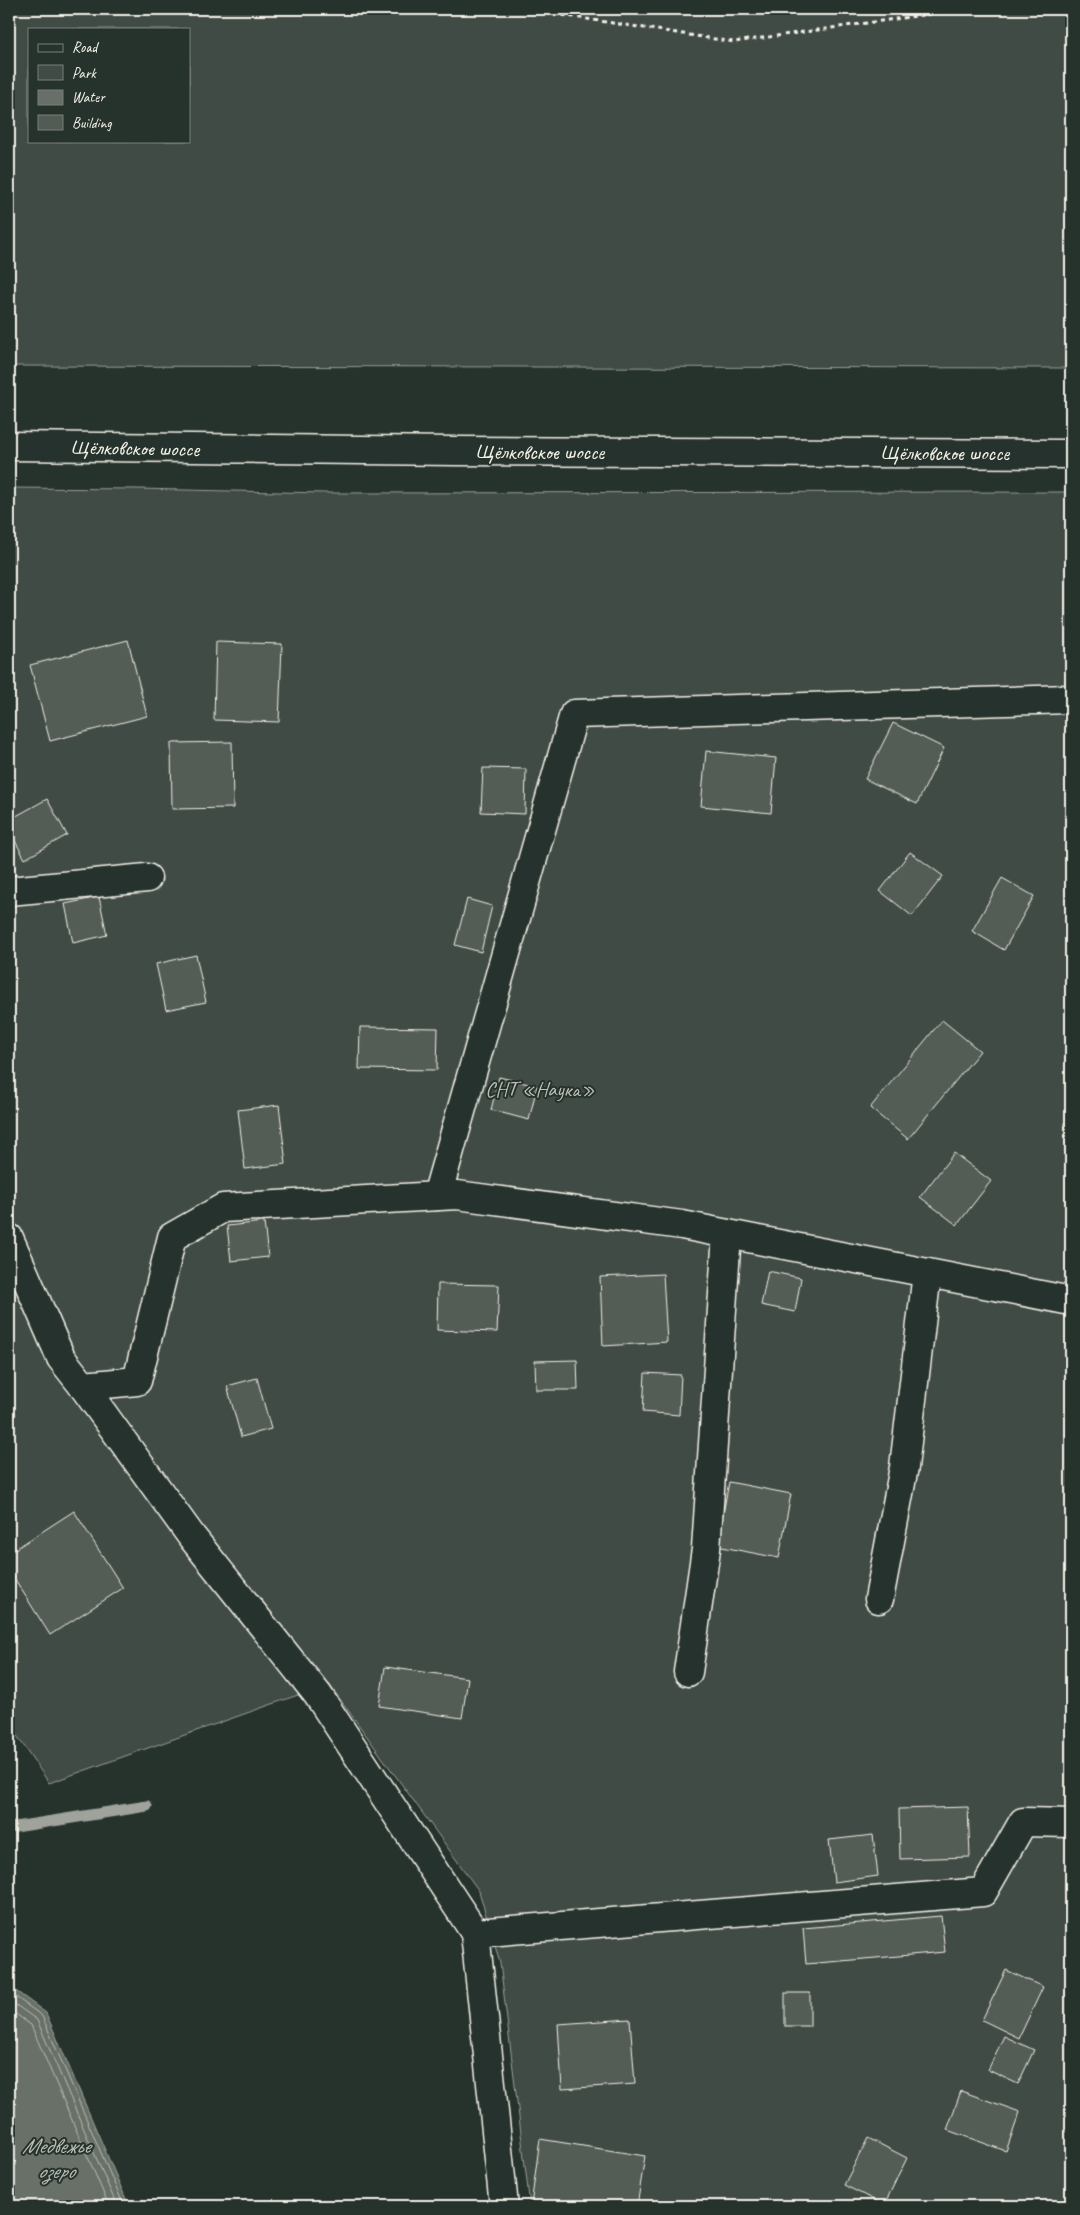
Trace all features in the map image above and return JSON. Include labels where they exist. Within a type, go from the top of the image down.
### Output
[{"type":"main road","name":"Щёлковское шоссе","points":[[9,446],[445,451],[1071,454]]},
{"type":"main road","points":[[437,1196],[574,714],[1071,699]]},
{"type":"main road","points":[[9,891],[147,878]]},
{"type":"main road","points":[[83,1386],[137,1381],[172,1237],[223,1208],[457,1195],[682,1225],[1071,1301]]},
{"type":"main road","points":[[688,1672],[706,1549],[727,1234]]},
{"type":"main road","points":[[9,1238],[61,1358],[192,1537],[318,1696],[475,1933],[504,2206]]},
{"type":"main road","points":[[879,1598],[904,1467],[927,1273]]},
{"type":"main road","points":[[475,1933],[983,1892],[1023,1822],[1071,1823]]},
{"type":"path","points":[[523,9],[734,42],[965,9]]},
{"type":"green space","points":[[9,9],[1071,9],[1071,368],[9,366]]},
{"type":"green space","name":"СНТ «Наука»","points":[[9,488],[325,493],[1071,492],[1071,2206],[530,2206],[500,1963],[479,1891],[329,1684],[49,1783],[9,1724]]},
{"type":"water","name":"Медвежье озеро","points":[[9,1986],[46,2013],[129,2206],[9,2206]]},
{"type":"building","points":[[128,640],[147,716],[50,741],[30,665]]},
{"type":"building","points":[[216,642],[282,644],[279,722],[214,720]]},
{"type":"building","points":[[893,723],[944,748],[917,804],[865,779]]},
{"type":"building","points":[[232,742],[233,808],[172,809],[171,743]]},
{"type":"building","points":[[706,751],[776,758],[771,813],[701,806]]},
{"type":"building","points":[[483,768],[526,769],[525,814],[481,812]]},
{"type":"building","points":[[47,799],[67,835],[25,859],[9,830],[9,820]]},
{"type":"building","points":[[910,852],[943,876],[912,916],[880,891]]},
{"type":"building","points":[[1002,878],[1034,896],[1004,950],[972,931]]},
{"type":"building","points":[[99,897],[107,935],[73,943],[65,904]]},
{"type":"building","points":[[467,899],[492,906],[481,952],[455,945]]},
{"type":"building","points":[[196,955],[206,1002],[166,1010],[156,964]]},
{"type":"building","points":[[942,1020],[980,1051],[908,1139],[870,1108]]},
{"type":"building","points":[[360,1027],[438,1028],[437,1070],[359,1069]]},
{"type":"building","points":[[499,1077],[537,1086],[529,1120],[491,1110]]},
{"type":"building","points":[[279,1105],[286,1164],[245,1169],[238,1110]]},
{"type":"building","points":[[954,1153],[991,1181],[957,1225],[920,1197]]},
{"type":"building","points":[[264,1222],[268,1257],[231,1261],[227,1226]]},
{"type":"building","points":[[768,1271],[801,1278],[795,1312],[761,1305]]},
{"type":"building","points":[[663,1274],[667,1342],[603,1346],[600,1277]]},
{"type":"building","points":[[438,1284],[499,1285],[497,1332],[437,1330]]},
{"type":"building","points":[[577,1360],[578,1390],[536,1390],[535,1361]]},
{"type":"building","points":[[645,1373],[681,1375],[679,1415],[643,1412]]},
{"type":"building","points":[[257,1378],[271,1429],[241,1437],[227,1386]]},
{"type":"building","points":[[729,1482],[791,1494],[779,1558],[717,1546]]},
{"type":"building","points":[[74,1511],[123,1588],[50,1635],[9,1570],[9,1553]]},
{"type":"building","points":[[385,1667],[468,1678],[462,1718],[379,1706]]},
{"type":"building","points":[[968,1807],[970,1857],[900,1859],[899,1809]]},
{"type":"building","points":[[873,1835],[878,1876],[834,1882],[829,1840]]},
{"type":"building","points":[[941,1916],[945,1952],[806,1964],[803,1928]]},
{"type":"building","points":[[1006,1970],[1043,1987],[1019,2038],[982,2020]]},
{"type":"building","points":[[785,1993],[810,1993],[810,2026],[785,2026]]},
{"type":"building","points":[[630,2019],[635,2084],[562,2089],[558,2024]]},
{"type":"building","points":[[1004,2036],[1034,2050],[1018,2084],[988,2070]]},
{"type":"building","points":[[961,2091],[1020,2112],[1006,2151],[947,2130]]},
{"type":"building","points":[[868,2138],[907,2158],[884,2205],[844,2185]]},
{"type":"building","points":[[540,2139],[645,2156],[637,2206],[531,2205]]},
{"type":"waterway","points":[[9,1828],[147,1806]]}]
